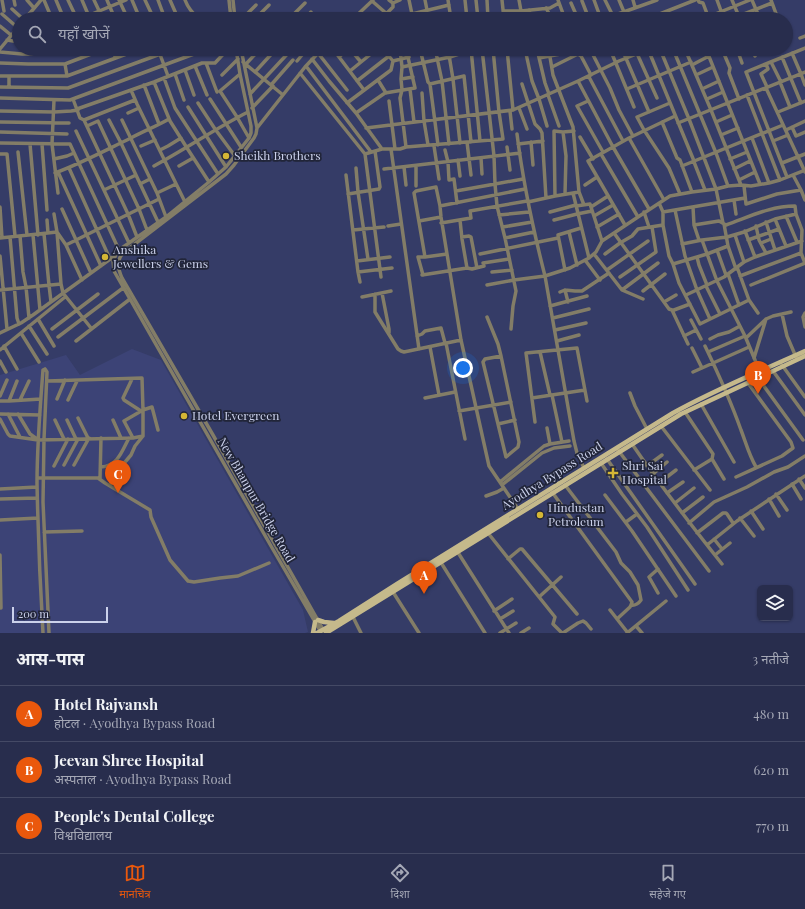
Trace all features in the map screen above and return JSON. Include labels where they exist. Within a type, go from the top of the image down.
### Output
[{"type":"main road","name":"Ayodhya Bypass Road","points":[[796,358],[805,351]]},
{"type":"main road","name":"Ayodhya Bypass Road","points":[[631,442],[647,429],[692,403],[724,387],[760,370],[805,356]]},
{"type":"main road","name":"Ayodhya Bypass Road","points":[[322,632],[353,617],[393,592],[439,560],[488,533],[583,470],[603,460],[631,442],[701,404],[773,371],[782,364]]},
{"type":"main road","name":"Ayodhya Bypass Road","points":[[322,632],[334,623],[439,560],[518,509],[565,485],[583,470]]},
{"type":"main road","points":[[313,633],[317,621],[334,623]]},
{"type":"street","points":[[2,0],[3,13],[12,21]]},
{"type":"street","points":[[14,0],[15,5]]},
{"type":"street","points":[[27,0],[34,8]]},
{"type":"street","points":[[30,12],[42,0],[48,12]]},
{"type":"street","points":[[56,0],[61,12]]},
{"type":"street","points":[[68,0],[74,12]]},
{"type":"street","points":[[82,0],[88,12]]},
{"type":"street","points":[[94,0],[99,11],[120,1],[126,0]]},
{"type":"street","points":[[107,0],[112,12]]},
{"type":"street","points":[[132,0],[137,12]]},
{"type":"street","points":[[145,0],[151,12]]},
{"type":"street","points":[[158,0],[162,12]]},
{"type":"street","points":[[170,0],[176,12]]},
{"type":"street","points":[[185,0],[190,12]]},
{"type":"street","points":[[229,0],[230,12]]},
{"type":"street","points":[[233,0],[234,12]]},
{"type":"street","points":[[360,12],[372,0],[384,12]]},
{"type":"street","points":[[389,0],[393,4]]},
{"type":"street","points":[[393,4],[400,0]]},
{"type":"street","points":[[409,0],[412,12]]},
{"type":"street","points":[[425,0],[427,10]]},
{"type":"street","points":[[448,0],[450,12]]},
{"type":"street","points":[[465,0],[466,12]]},
{"type":"street","points":[[476,0],[477,12]]},
{"type":"street","points":[[487,0],[488,12]]},
{"type":"street","points":[[502,0],[503,11],[550,8],[558,2],[562,12]]},
{"type":"street","points":[[519,11],[519,1],[525,0]]},
{"type":"street","points":[[594,0],[598,12]]},
{"type":"street","points":[[605,0],[611,12]]},
{"type":"street","points":[[619,0],[624,12],[647,2],[657,0]]},
{"type":"street","points":[[633,0],[635,7]]},
{"type":"street","points":[[682,0],[684,5]]},
{"type":"street","points":[[666,12],[684,5],[704,0]]},
{"type":"street","points":[[717,0],[721,11],[751,0],[756,10]]},
{"type":"street","points":[[732,0],[738,12]]},
{"type":"street","points":[[120,1],[125,12]]},
{"type":"street","points":[[582,1],[586,12]]},
{"type":"street","points":[[698,1],[703,3],[707,12]]},
{"type":"street","points":[[752,12],[771,1],[776,12]]},
{"type":"street","points":[[296,12],[305,3]]},
{"type":"street","points":[[571,3],[575,12]]},
{"type":"street","points":[[389,12],[393,9],[393,4]]},
{"type":"street","points":[[249,12],[256,5]]},
{"type":"street","points":[[262,12],[269,5]]},
{"type":"street","points":[[420,12],[449,5]]},
{"type":"street","points":[[546,8],[548,12]]},
{"type":"street","points":[[12,9],[16,12]]},
{"type":"street","points":[[0,26],[11,35],[2,43],[0,48]]},
{"type":"street","points":[[800,38],[805,36]]},
{"type":"street","points":[[7,40],[12,41]]},
{"type":"street","points":[[793,53],[805,49]]},
{"type":"street","points":[[0,52],[12,53]]},
{"type":"street","points":[[793,55],[802,73],[805,85]]},
{"type":"street","points":[[0,63],[65,64],[86,56]]},
{"type":"street","points":[[0,76],[67,76],[121,56]]},
{"type":"street","points":[[0,87],[68,88],[155,56]]},
{"type":"street","points":[[161,56],[176,108],[218,174]]},
{"type":"street","points":[[0,98],[70,100],[190,56]]},
{"type":"street","points":[[0,111],[71,112],[202,63],[215,63],[222,56]]},
{"type":"street","points":[[237,56],[252,130],[249,138]]},
{"type":"street","points":[[242,56],[257,128]]},
{"type":"street","points":[[244,63],[252,56]]},
{"type":"street","points":[[255,72],[270,56]]},
{"type":"street","points":[[250,94],[285,56]]},
{"type":"street","points":[[252,108],[299,56]]},
{"type":"street","name":"New Bhanpur Bridge Road","points":[[315,56],[282,95],[257,128],[254,138],[226,174],[123,253],[120,257],[118,268],[122,278],[213,435],[322,632]]},
{"type":"street","points":[[320,56],[347,90]]},
{"type":"street","points":[[355,56],[361,62]]},
{"type":"street","points":[[350,71],[367,56]]},
{"type":"street","points":[[357,81],[389,56],[393,61]]},
{"type":"street","points":[[422,56],[428,82],[430,84],[435,120],[438,179]]},
{"type":"street","points":[[436,56],[442,81],[449,144]]},
{"type":"street","points":[[402,67],[453,56]]},
{"type":"street","points":[[472,56],[480,141]]},
{"type":"street","points":[[483,56],[494,156],[497,206],[508,249],[516,292],[511,329]]},
{"type":"street","points":[[365,154],[382,149],[400,149],[406,147],[503,139],[494,56]]},
{"type":"street","points":[[507,56],[512,129]]},
{"type":"street","points":[[527,56],[532,81],[547,126]]},
{"type":"street","points":[[559,126],[539,58],[550,56],[554,75],[573,126],[579,192],[584,205]]},
{"type":"street","points":[[552,67],[574,56]]},
{"type":"street","points":[[581,56],[623,141]]},
{"type":"street","points":[[594,56],[633,136]]},
{"type":"street","points":[[613,56],[634,107]]},
{"type":"street","points":[[366,128],[511,111],[578,82],[632,56]]},
{"type":"street","points":[[638,56],[657,98]]},
{"type":"street","points":[[651,56],[705,190]]},
{"type":"street","points":[[663,56],[716,189],[730,254],[750,300],[758,313]]},
{"type":"street","points":[[676,56],[728,186]]},
{"type":"street","points":[[688,56],[734,169],[742,185],[746,204],[777,194],[802,190]]},
{"type":"street","points":[[627,89],[680,66],[709,56],[760,184]]},
{"type":"street","points":[[725,56],[730,68],[729,73],[739,99]]},
{"type":"street","points":[[740,56],[742,63]]},
{"type":"street","points":[[339,57],[364,90]]},
{"type":"street","points":[[356,113],[386,93],[415,88],[408,57],[393,61]]},
{"type":"street","points":[[450,57],[460,143]]},
{"type":"street","points":[[778,112],[803,102],[790,78],[782,57],[746,72],[787,177]]},
{"type":"street","points":[[401,58],[402,90],[400,98],[406,147]]},
{"type":"street","points":[[626,58],[649,112]]},
{"type":"street","points":[[222,75],[238,59]]},
{"type":"street","points":[[312,59],[356,113],[382,149]]},
{"type":"street","points":[[347,103],[390,70],[393,61]]},
{"type":"street","points":[[771,62],[781,82],[790,107]]},
{"type":"street","points":[[206,63],[217,92]]},
{"type":"street","points":[[244,63],[272,85],[282,95]]},
{"type":"street","points":[[65,64],[67,76]]},
{"type":"street","points":[[487,286],[514,280],[545,276],[577,265],[594,254],[602,241],[670,196],[728,186],[769,183],[805,171],[761,74],[768,69],[766,64]]},
{"type":"street","points":[[195,66],[207,95]]},
{"type":"street","points":[[306,66],[373,151],[380,187],[379,189],[348,194]]},
{"type":"street","points":[[696,75],[713,67]]},
{"type":"street","points":[[185,70],[194,95]]},
{"type":"street","points":[[300,73],[365,154],[381,277]]},
{"type":"street","points":[[678,123],[802,73]]},
{"type":"street","points":[[175,74],[184,100]]},
{"type":"street","points":[[240,74],[220,91],[249,138]]},
{"type":"street","points":[[9,76],[9,87]]},
{"type":"street","points":[[430,84],[464,76],[471,175]]},
{"type":"street","points":[[401,79],[413,77]]},
{"type":"street","points":[[378,80],[386,93]]},
{"type":"street","points":[[702,89],[719,81]]},
{"type":"street","points":[[154,82],[169,118],[209,182]]},
{"type":"street","points":[[578,82],[649,209]]},
{"type":"street","points":[[522,84],[535,124],[541,131],[543,141],[546,198]]},
{"type":"street","points":[[144,85],[159,124]]},
{"type":"street","points":[[410,89],[414,122]]},
{"type":"street","points":[[131,90],[184,202]]},
{"type":"street","points":[[707,99],[723,92]]},
{"type":"street","points":[[422,93],[424,121],[428,145]]},
{"type":"street","points":[[747,96],[780,180]]},
{"type":"street","points":[[74,99],[80,118],[84,120],[100,153],[137,237]]},
{"type":"street","points":[[210,99],[241,147]]},
{"type":"street","points":[[54,100],[52,144],[57,172],[58,193]]},
{"type":"street","points":[[84,120],[135,100]]},
{"type":"street","points":[[389,101],[392,125],[394,168],[419,349]]},
{"type":"street","points":[[588,101],[577,106],[638,216]]},
{"type":"street","points":[[198,103],[235,156]]},
{"type":"street","points":[[670,103],[637,117],[669,168],[680,194]]},
{"type":"street","points":[[188,107],[226,167]]},
{"type":"street","points":[[128,113],[139,108]]},
{"type":"street","points":[[519,108],[527,129]]},
{"type":"street","points":[[154,166],[197,142],[215,129],[248,112]]},
{"type":"street","points":[[716,122],[732,115]]},
{"type":"street","points":[[625,225],[588,161],[644,130],[675,116]]},
{"type":"street","points":[[57,172],[80,163],[169,118]]},
{"type":"street","points":[[109,120],[158,222]]},
{"type":"street","points":[[122,120],[157,193],[166,217]]},
{"type":"street","points":[[87,126],[98,121],[139,209],[147,230]]},
{"type":"street","points":[[786,130],[805,121]]},
{"type":"street","points":[[0,122],[69,123]]},
{"type":"street","points":[[662,122],[677,158],[680,160],[692,192]]},
{"type":"street","points":[[682,166],[783,125]]},
{"type":"street","points":[[792,127],[796,136],[805,132]]},
{"type":"street","points":[[721,135],[738,128]]},
{"type":"street","points":[[76,131],[129,243]]},
{"type":"street","points":[[555,196],[554,131],[574,131]]},
{"type":"street","points":[[0,132],[67,134]]},
{"type":"street","points":[[563,132],[566,156],[565,194]]},
{"type":"street","points":[[517,134],[523,179],[536,243],[545,276],[574,441],[583,470]]},
{"type":"street","points":[[773,141],[788,135]]},
{"type":"street","points":[[580,137],[593,159]]},
{"type":"street","points":[[160,150],[181,138]]},
{"type":"street","name":"New Bhanpur Bridge Road","points":[[249,138],[226,167],[209,182],[166,217],[119,250],[113,260],[114,271],[271,546],[317,621]]},
{"type":"street","points":[[629,138],[664,200]]},
{"type":"street","points":[[752,138],[769,183]]},
{"type":"street","points":[[141,146],[154,140]]},
{"type":"street","points":[[518,144],[543,141]]},
{"type":"street","points":[[531,142],[533,165]]},
{"type":"street","points":[[0,143],[70,144],[119,250]]},
{"type":"street","points":[[30,144],[36,235],[37,286],[40,310]]},
{"type":"street","points":[[42,144],[47,210]]},
{"type":"street","points":[[507,147],[510,170]]},
{"type":"street","points":[[445,150],[448,162],[449,180],[454,179],[457,203]]},
{"type":"street","points":[[18,152],[27,236]]},
{"type":"street","points":[[730,159],[747,152]]},
{"type":"street","points":[[54,159],[74,153]]},
{"type":"street","points":[[384,169],[520,153]]},
{"type":"street","points":[[0,154],[7,154],[13,237],[14,288],[18,324]]},
{"type":"street","points":[[782,164],[805,154]]},
{"type":"street","points":[[179,166],[193,158]]},
{"type":"street","points":[[481,158],[482,174]]},
{"type":"street","points":[[458,160],[460,176]]},
{"type":"street","points":[[734,169],[750,161]]},
{"type":"street","points":[[416,166],[416,186]]},
{"type":"street","points":[[404,167],[406,185]]},
{"type":"street","points":[[69,168],[110,259]]},
{"type":"street","points":[[356,168],[368,260]]},
{"type":"street","points":[[57,172],[101,266]]},
{"type":"street","points":[[739,180],[755,172]]},
{"type":"street","points":[[104,190],[136,175]]},
{"type":"street","points":[[346,175],[360,282]]},
{"type":"street","points":[[793,175],[802,190],[805,200]]},
{"type":"street","points":[[585,185],[597,177]]},
{"type":"street","points":[[140,184],[150,179]]},
{"type":"street","points":[[456,191],[523,179]]},
{"type":"street","points":[[157,193],[176,184]]},
{"type":"street","points":[[425,256],[414,193],[436,188],[461,340],[489,466],[518,509]]},
{"type":"street","points":[[440,206],[525,189]]},
{"type":"street","points":[[442,223],[471,218],[470,211],[579,192]]},
{"type":"street","points":[[573,193],[587,259],[600,280]]},
{"type":"street","points":[[591,207],[608,196]]},
{"type":"street","points":[[663,212],[745,198]]},
{"type":"street","points":[[66,245],[159,199]]},
{"type":"street","points":[[734,200],[736,214]]},
{"type":"street","points":[[659,203],[663,212],[663,225],[669,256],[679,283],[700,324],[750,300]]},
{"type":"street","points":[[550,212],[590,204],[602,241]]},
{"type":"street","points":[[594,216],[613,205]]},
{"type":"street","points":[[694,225],[719,221],[726,225],[777,207],[795,206],[796,214],[804,230],[801,253],[805,263],[750,285]]},
{"type":"street","points":[[0,207],[1,238],[57,232]]},
{"type":"street","points":[[693,207],[694,225],[717,280],[763,376]]},
{"type":"street","points":[[62,209],[91,273]]},
{"type":"street","points":[[675,210],[686,259],[697,290],[710,319]]},
{"type":"street","points":[[500,215],[530,212]]},
{"type":"street","points":[[554,220],[592,212]]},
{"type":"street","points":[[620,277],[656,252],[651,227],[644,212]]},
{"type":"street","points":[[54,214],[61,284],[64,295],[91,328]]},
{"type":"street","points":[[597,227],[618,214]]},
{"type":"street","points":[[682,244],[735,235],[766,222],[796,214]]},
{"type":"street","points":[[786,216],[796,242]]},
{"type":"street","points":[[419,221],[441,217]]},
{"type":"street","points":[[775,219],[786,246]]},
{"type":"street","points":[[47,220],[46,233],[51,302]]},
{"type":"street","points":[[460,220],[468,268]]},
{"type":"street","points":[[503,227],[532,222]]},
{"type":"street","points":[[766,222],[775,250]]},
{"type":"street","points":[[353,230],[401,224]]},
{"type":"street","points":[[605,254],[632,236],[638,229],[663,225]]},
{"type":"street","points":[[756,226],[760,243],[766,253]]},
{"type":"street","points":[[480,254],[558,238],[558,235],[581,228]]},
{"type":"street","points":[[748,240],[779,229]]},
{"type":"street","points":[[745,231],[755,257]]},
{"type":"street","points":[[57,232],[66,245],[82,280]]},
{"type":"street","points":[[505,238],[534,232]]},
{"type":"street","points":[[569,232],[577,265]]},
{"type":"street","points":[[614,233],[669,309],[672,310],[688,344]]},
{"type":"street","points":[[735,235],[744,262]]},
{"type":"street","points":[[20,236],[29,318]]},
{"type":"street","points":[[462,238],[469,236],[471,238],[477,268]]},
{"type":"street","points":[[558,238],[565,270]]},
{"type":"street","points":[[760,243],[771,239]]},
{"type":"street","points":[[560,292],[565,290],[576,292],[582,291],[600,280],[608,271],[648,241]]},
{"type":"street","points":[[686,295],[717,280],[744,262],[802,241]]},
{"type":"street","points":[[673,264],[728,246]]},
{"type":"street","points":[[717,250],[739,305]]},
{"type":"street","points":[[730,254],[740,250]]},
{"type":"street","points":[[740,276],[801,253]]},
{"type":"street","points":[[447,254],[418,257],[422,275],[468,268],[472,269],[509,259]]},
{"type":"street","points":[[594,254],[622,290],[643,299]]},
{"type":"street","points":[[0,350],[82,280],[116,255]]},
{"type":"street","points":[[0,256],[1,289],[7,329]]},
{"type":"street","points":[[358,261],[390,257]]},
{"type":"street","points":[[697,257],[706,286],[720,314]]},
{"type":"street","points":[[622,290],[658,262]]},
{"type":"street","points":[[358,272],[392,268]]},
{"type":"street","points":[[492,272],[512,270]]},
{"type":"street","points":[[643,291],[666,274]]},
{"type":"street","points":[[1,289],[61,284]]},
{"type":"street","points":[[58,337],[123,288]]},
{"type":"street","points":[[565,290],[568,302]]},
{"type":"street","points":[[362,297],[391,291]]},
{"type":"street","points":[[550,306],[586,297],[582,291]]},
{"type":"street","points":[[382,293],[389,334]]},
{"type":"street","points":[[52,329],[98,294]]},
{"type":"street","points":[[375,294],[375,312],[398,349],[401,351],[404,352],[461,340]]},
{"type":"street","points":[[664,302],[676,294]]},
{"type":"street","points":[[0,332],[29,318],[51,302],[64,295]]},
{"type":"street","points":[[76,341],[130,299]]},
{"type":"street","points":[[672,310],[690,304]]},
{"type":"street","points":[[553,318],[589,309]]},
{"type":"street","points":[[708,352],[745,337],[766,319],[791,312]]},
{"type":"street","points":[[805,313],[803,317],[805,327]]},
{"type":"street","points":[[782,314],[787,336],[796,358]]},
{"type":"street","points":[[487,317],[502,356],[519,444],[518,447],[507,456],[483,362],[485,359],[502,356]]},
{"type":"street","points":[[38,319],[54,346]]},
{"type":"street","points":[[754,358],[766,319]]},
{"type":"street","points":[[690,320],[701,339]]},
{"type":"street","points":[[555,330],[586,322]]},
{"type":"street","points":[[29,326],[47,354]]},
{"type":"street","points":[[710,339],[740,326]]},
{"type":"street","points":[[417,336],[425,331],[441,328],[465,439]]},
{"type":"street","points":[[684,336],[696,330]]},
{"type":"street","points":[[21,333],[39,362]]},
{"type":"street","points":[[557,341],[579,335]]},
{"type":"street","points":[[4,346],[17,369]]},
{"type":"street","points":[[705,346],[742,431],[750,457],[756,467]]},
{"type":"street","points":[[430,347],[439,395]]},
{"type":"street","points":[[693,372],[749,347]]},
{"type":"street","points":[[534,422],[526,353],[577,348],[587,401]]},
{"type":"street","points":[[692,348],[702,368]]},
{"type":"street","points":[[540,352],[562,442]]},
{"type":"street","points":[[0,361],[6,372]]},
{"type":"street","points":[[782,364],[805,397]]},
{"type":"street","points":[[44,633],[37,478],[43,370],[45,369],[47,372],[47,381],[43,478],[49,633]]},
{"type":"street","points":[[773,371],[805,415]]},
{"type":"street","points":[[47,381],[142,378],[143,436],[135,446],[131,455],[120,468],[110,486]]},
{"type":"street","points":[[758,378],[802,440]]},
{"type":"street","points":[[132,379],[123,398],[142,410]]},
{"type":"street","points":[[0,396],[7,380]]},
{"type":"street","points":[[56,399],[65,380]]},
{"type":"street","points":[[9,401],[17,381]]},
{"type":"street","points":[[20,400],[29,381]]},
{"type":"street","points":[[68,400],[77,381]]},
{"type":"street","points":[[736,477],[782,456],[793,448],[748,383]]},
{"type":"street","points":[[532,398],[585,390]]},
{"type":"street","points":[[425,398],[455,392]]},
{"type":"street","points":[[630,393],[647,429]]},
{"type":"street","points":[[0,401],[41,399]]},
{"type":"street","points":[[459,411],[511,402]]},
{"type":"street","points":[[701,404],[734,462]]},
{"type":"street","points":[[131,438],[124,421],[142,410],[152,407],[158,430]]},
{"type":"street","points":[[685,412],[713,454],[712,460],[724,479]]},
{"type":"street","points":[[0,414],[40,414]]},
{"type":"street","points":[[8,414],[20,437]]},
{"type":"street","points":[[18,414],[30,434],[38,440]]},
{"type":"street","points":[[78,418],[89,438]]},
{"type":"street","points":[[0,419],[10,436],[38,440],[131,438],[143,436]]},
{"type":"street","points":[[55,420],[66,439]]},
{"type":"street","points":[[67,420],[77,439]]},
{"type":"street","points":[[113,420],[121,438]]},
{"type":"street","points":[[498,424],[515,420]]},
{"type":"street","points":[[661,426],[710,490]]},
{"type":"street","points":[[547,428],[550,444]]},
{"type":"street","points":[[74,465],[89,438]]},
{"type":"street","points":[[100,479],[102,438]]},
{"type":"street","points":[[101,467],[109,466],[114,462],[120,456],[131,438]]},
{"type":"street","points":[[54,466],[66,439]]},
{"type":"street","points":[[64,465],[77,439]]},
{"type":"street","points":[[486,496],[498,492],[502,485],[541,452],[569,444],[562,442],[544,446],[541,452],[513,479],[502,485]]},
{"type":"street","points":[[631,442],[659,483],[722,564]]},
{"type":"street","points":[[618,450],[709,570]]},
{"type":"street","points":[[647,466],[662,455]]},
{"type":"street","points":[[689,523],[714,502],[747,487],[774,472],[788,467],[805,456]]},
{"type":"street","points":[[603,460],[688,590]]},
{"type":"street","points":[[603,460],[695,584]]},
{"type":"street","points":[[694,470],[712,460]]},
{"type":"street","points":[[653,474],[667,462]]},
{"type":"street","points":[[659,483],[676,470]]},
{"type":"street","points":[[706,545],[740,518],[805,476]]},
{"type":"street","points":[[37,478],[100,479],[104,483],[150,510],[151,517],[167,554],[173,564],[188,581],[194,582],[238,576],[269,564]]},
{"type":"street","points":[[799,479],[805,488]]},
{"type":"street","points":[[667,493],[683,482]]},
{"type":"street","points":[[792,484],[801,499]]},
{"type":"street","points":[[565,485],[616,552],[621,563],[630,572],[638,585],[641,601],[635,605],[631,605],[617,619]]},
{"type":"street","points":[[0,489],[37,487]]},
{"type":"street","points":[[674,503],[694,488]]},
{"type":"street","points":[[551,491],[632,602],[631,605]]},
{"type":"street","points":[[776,494],[787,510]]},
{"type":"street","points":[[605,495],[626,522],[676,596]]},
{"type":"street","points":[[682,513],[703,497]]},
{"type":"street","points":[[0,499],[37,498]]},
{"type":"street","points":[[769,499],[779,516]]},
{"type":"street","points":[[751,511],[763,529]]},
{"type":"street","points":[[38,513],[44,512]]},
{"type":"street","points":[[697,533],[723,513],[726,513],[733,524]]},
{"type":"street","points":[[626,522],[637,514]]},
{"type":"street","points":[[0,520],[38,518]]},
{"type":"street","points":[[740,518],[754,536]]},
{"type":"street","points":[[44,532],[82,531]]},
{"type":"street","points":[[488,533],[555,617],[554,624],[562,633],[583,621],[591,630]]},
{"type":"street","points":[[714,539],[722,549]]},
{"type":"street","points":[[715,555],[730,543]]},
{"type":"street","points":[[39,545],[45,544]]},
{"type":"street","points":[[508,558],[521,549],[577,614]]},
{"type":"street","points":[[457,551],[507,631]]},
{"type":"street","points":[[0,554],[1,608]]},
{"type":"street","points":[[439,560],[485,633]]},
{"type":"street","points":[[658,570],[648,577],[658,593]]},
{"type":"street","points":[[539,597],[561,577]]},
{"type":"street","points":[[393,592],[419,633]]},
{"type":"street","points":[[494,611],[512,599]]},
{"type":"street","points":[[610,610],[628,633],[666,600]]},
{"type":"street","points":[[500,619],[513,611]]},
{"type":"street","points":[[353,617],[361,633]]},
{"type":"street","points":[[500,633],[507,631],[516,623]]},
{"type":"street","points":[[636,626],[642,633]]},
{"type":"street","points":[[521,633],[529,628]]},
{"type":"shaded area","points":[[132,349],[161,360],[303,610],[308,632],[0,633],[0,375],[66,355],[80,375]]},
{"type":"place","name":"Sheikh Brothers","points":[[226,156]]},
{"type":"place","name":"Anshika Jewellers & Gems","points":[[105,257]]},
{"type":"place","name":"Jeevan Shree Hospital","points":[[758,394]]},
{"type":"place","name":"Hotel Evergreen","points":[[184,416]]},
{"type":"place","name":"Shri Sai Hospital","points":[[613,473]]},
{"type":"place","name":"People's Dental College","points":[[118,493]]},
{"type":"place","name":"Hindustan Petroleum","points":[[540,515]]},
{"type":"place","name":"Hotel Rajvansh","points":[[424,594]]}]
